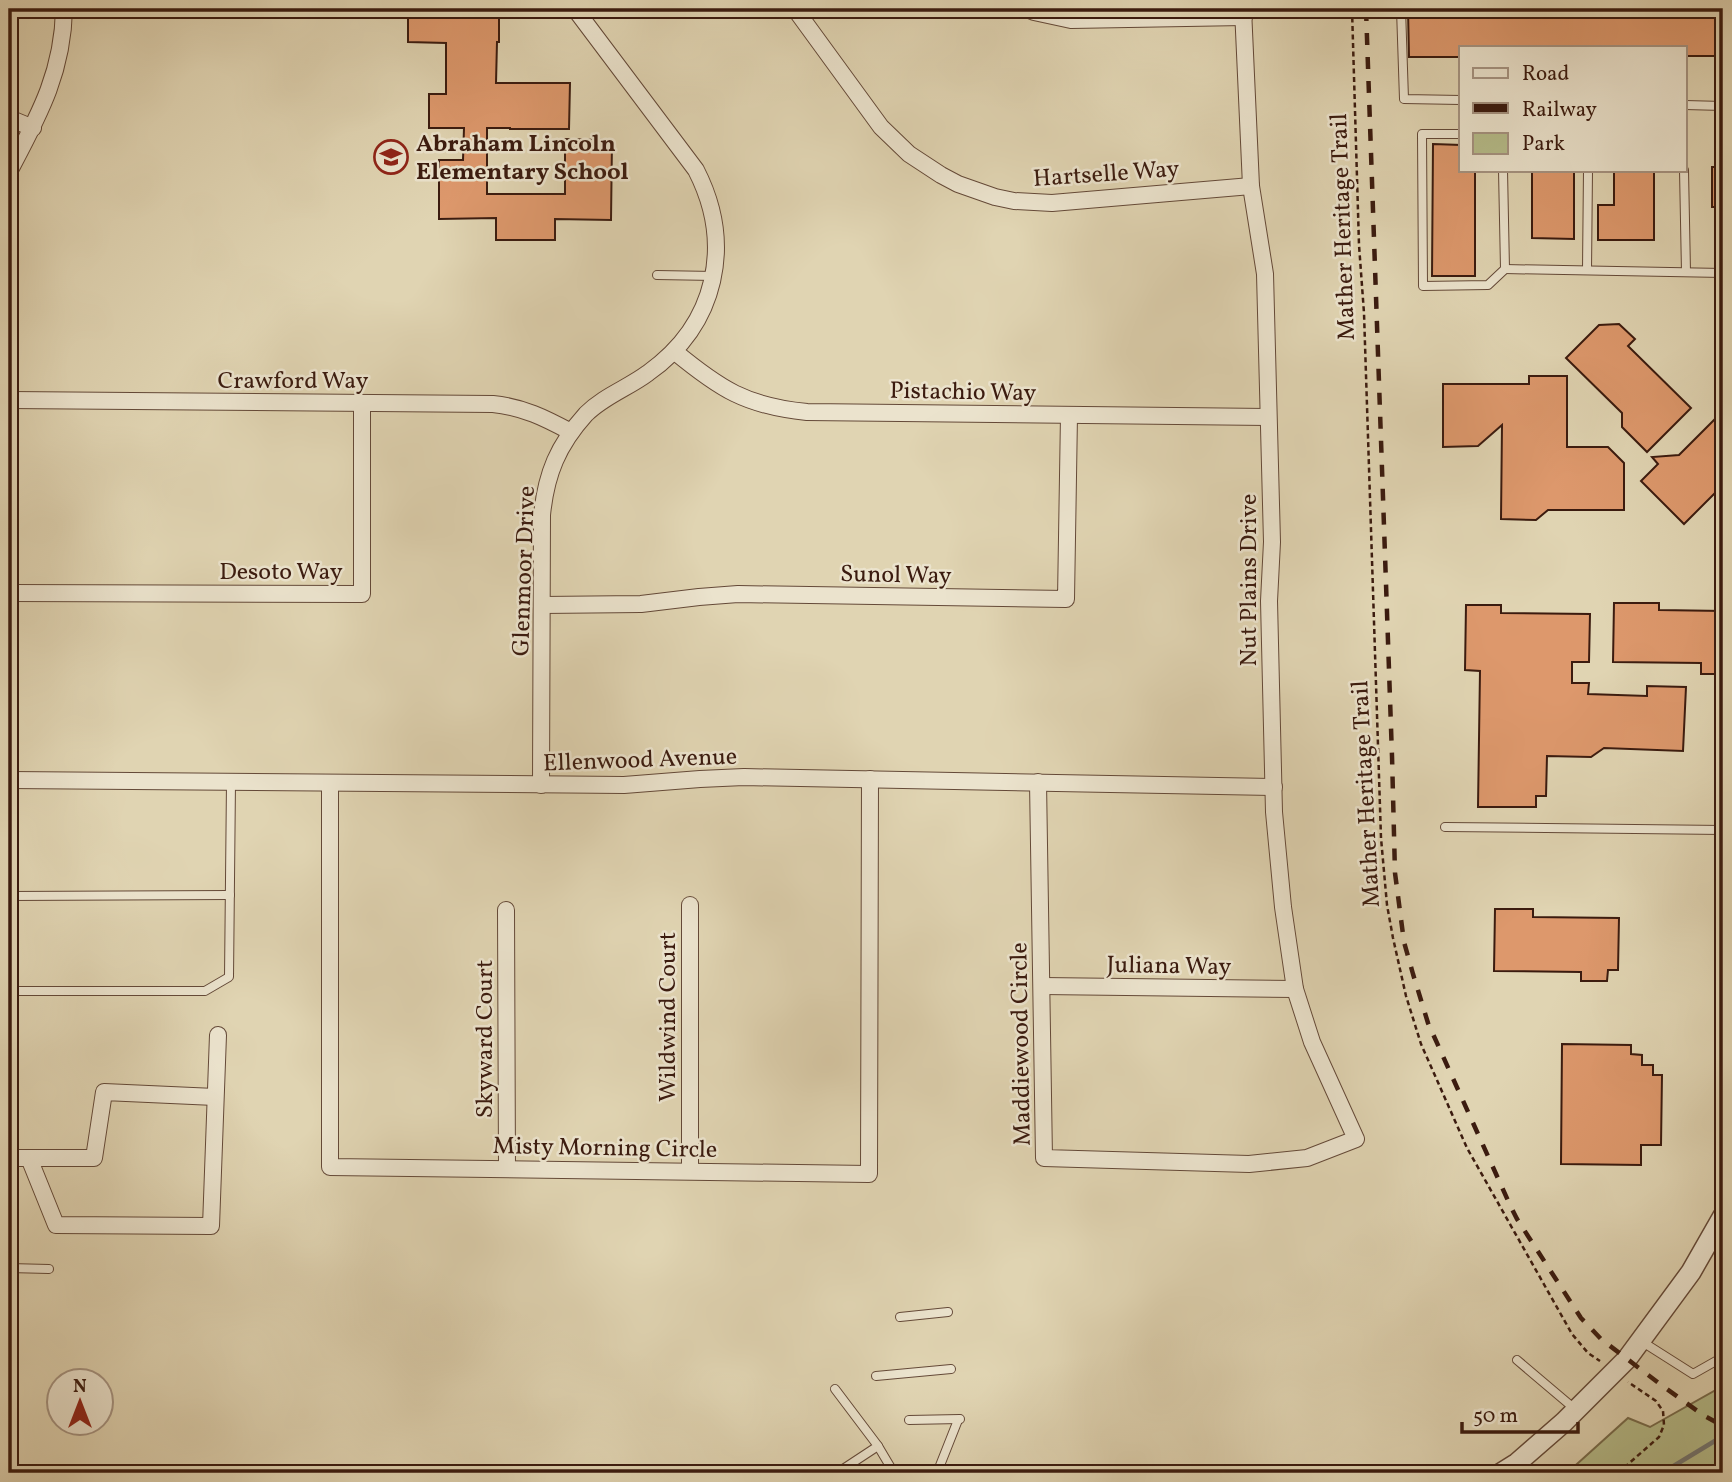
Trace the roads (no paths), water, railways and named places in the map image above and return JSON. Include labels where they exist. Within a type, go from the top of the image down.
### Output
[{"type":"street","points":[[9,172],[45,102],[56,70],[64,9]]},
{"type":"street","name":"Glenmoor Drive","points":[[541,786],[542,515],[553,463],[571,432],[589,412],[602,401],[647,375],[674,351],[693,326],[702,311],[714,276],[716,240],[704,186],[696,170],[575,9]]},
{"type":"street","name":"Hartselle Way","points":[[794,9],[869,112],[895,141],[925,165],[967,188],[1014,201],[1052,203],[1251,186]]},
{"type":"street","points":[[1027,9],[1071,20],[1244,13]]},
{"type":"street","name":"Nut Plains Drive","points":[[1244,13],[1251,186],[1265,274],[1272,542],[1269,601],[1274,787],[1283,906],[1295,989],[1312,1042],[1356,1139]]},
{"type":"street","points":[[9,118],[33,128]]},
{"type":"street","name":"Pistachio Way","points":[[674,351],[730,392],[747,400],[783,410],[1268,416]]},
{"type":"street","name":"Crawford Way","points":[[9,400],[509,406],[533,413],[571,432]]},
{"type":"street","name":"Desoto Way","points":[[9,593],[362,594],[362,403]]},
{"type":"street","name":"Sunol Way","points":[[542,605],[641,604],[737,594],[1066,599],[1069,415]]},
{"type":"street","name":"Ellenwood Avenue","points":[[9,780],[624,786],[744,777],[1274,787]]},
{"type":"street","name":"Misty Morning Circle","points":[[330,783],[330,1167],[869,1174],[870,779]]},
{"type":"street","name":"Maddiewood Circle","points":[[1038,782],[1044,1158],[1249,1164],[1307,1158],[1356,1139]]},
{"type":"street","name":"Wildwind Court","points":[[690,905],[690,1171]]},
{"type":"street","name":"Skyward Court","points":[[506,910],[507,1169]]},
{"type":"street","name":"Juliana Way","points":[[1042,986],[1295,989]]},
{"type":"street","points":[[29,1158],[56,1225],[211,1226],[218,1035]]},
{"type":"street","points":[[9,1158],[94,1158],[104,1092],[215,1097]]},
{"type":"street","points":[[1501,1473],[1517,1463],[1576,1410],[1642,1341],[1691,1272],[1723,1216]]},
{"type":"lane","points":[[1401,9],[1404,99],[1459,100]]},
{"type":"lane","points":[[1686,105],[1723,106]]},
{"type":"lane","points":[[1459,134],[1422,134],[1423,286],[1488,285],[1505,269],[1723,273]]},
{"type":"lane","points":[[1503,172],[1505,269]]},
{"type":"lane","points":[[1587,270],[1588,172]]},
{"type":"lane","points":[[1685,172],[1686,272]]},
{"type":"lane","points":[[657,275],[714,276]]},
{"type":"lane","points":[[9,990],[205,991],[229,977],[231,782]]},
{"type":"lane","points":[[1445,827],[1723,830]]},
{"type":"lane","points":[[9,896],[230,895]]},
{"type":"lane","points":[[9,1268],[49,1269]]},
{"type":"lane","points":[[900,1317],[948,1312]]},
{"type":"lane","points":[[1642,1341],[1693,1374],[1723,1357]]},
{"type":"lane","points":[[1517,1360],[1576,1410]]},
{"type":"lane","points":[[876,1376],[951,1369]]},
{"type":"lane","points":[[835,1389],[878,1446],[894,1473]]},
{"type":"lane","points":[[909,1420],[959,1420],[937,1473]]},
{"type":"lane","points":[[837,1473],[878,1446]]},
{"type":"waterway","points":[[1662,1473],[1723,1436]]},
{"type":"railway","points":[[1366,9],[1395,873],[1404,942],[1428,1023],[1510,1205],[1581,1318],[1601,1339],[1660,1384],[1723,1426]]},
{"type":"place","name":"Abraham Lincoln Elementary School","points":[[391,157]]}]
